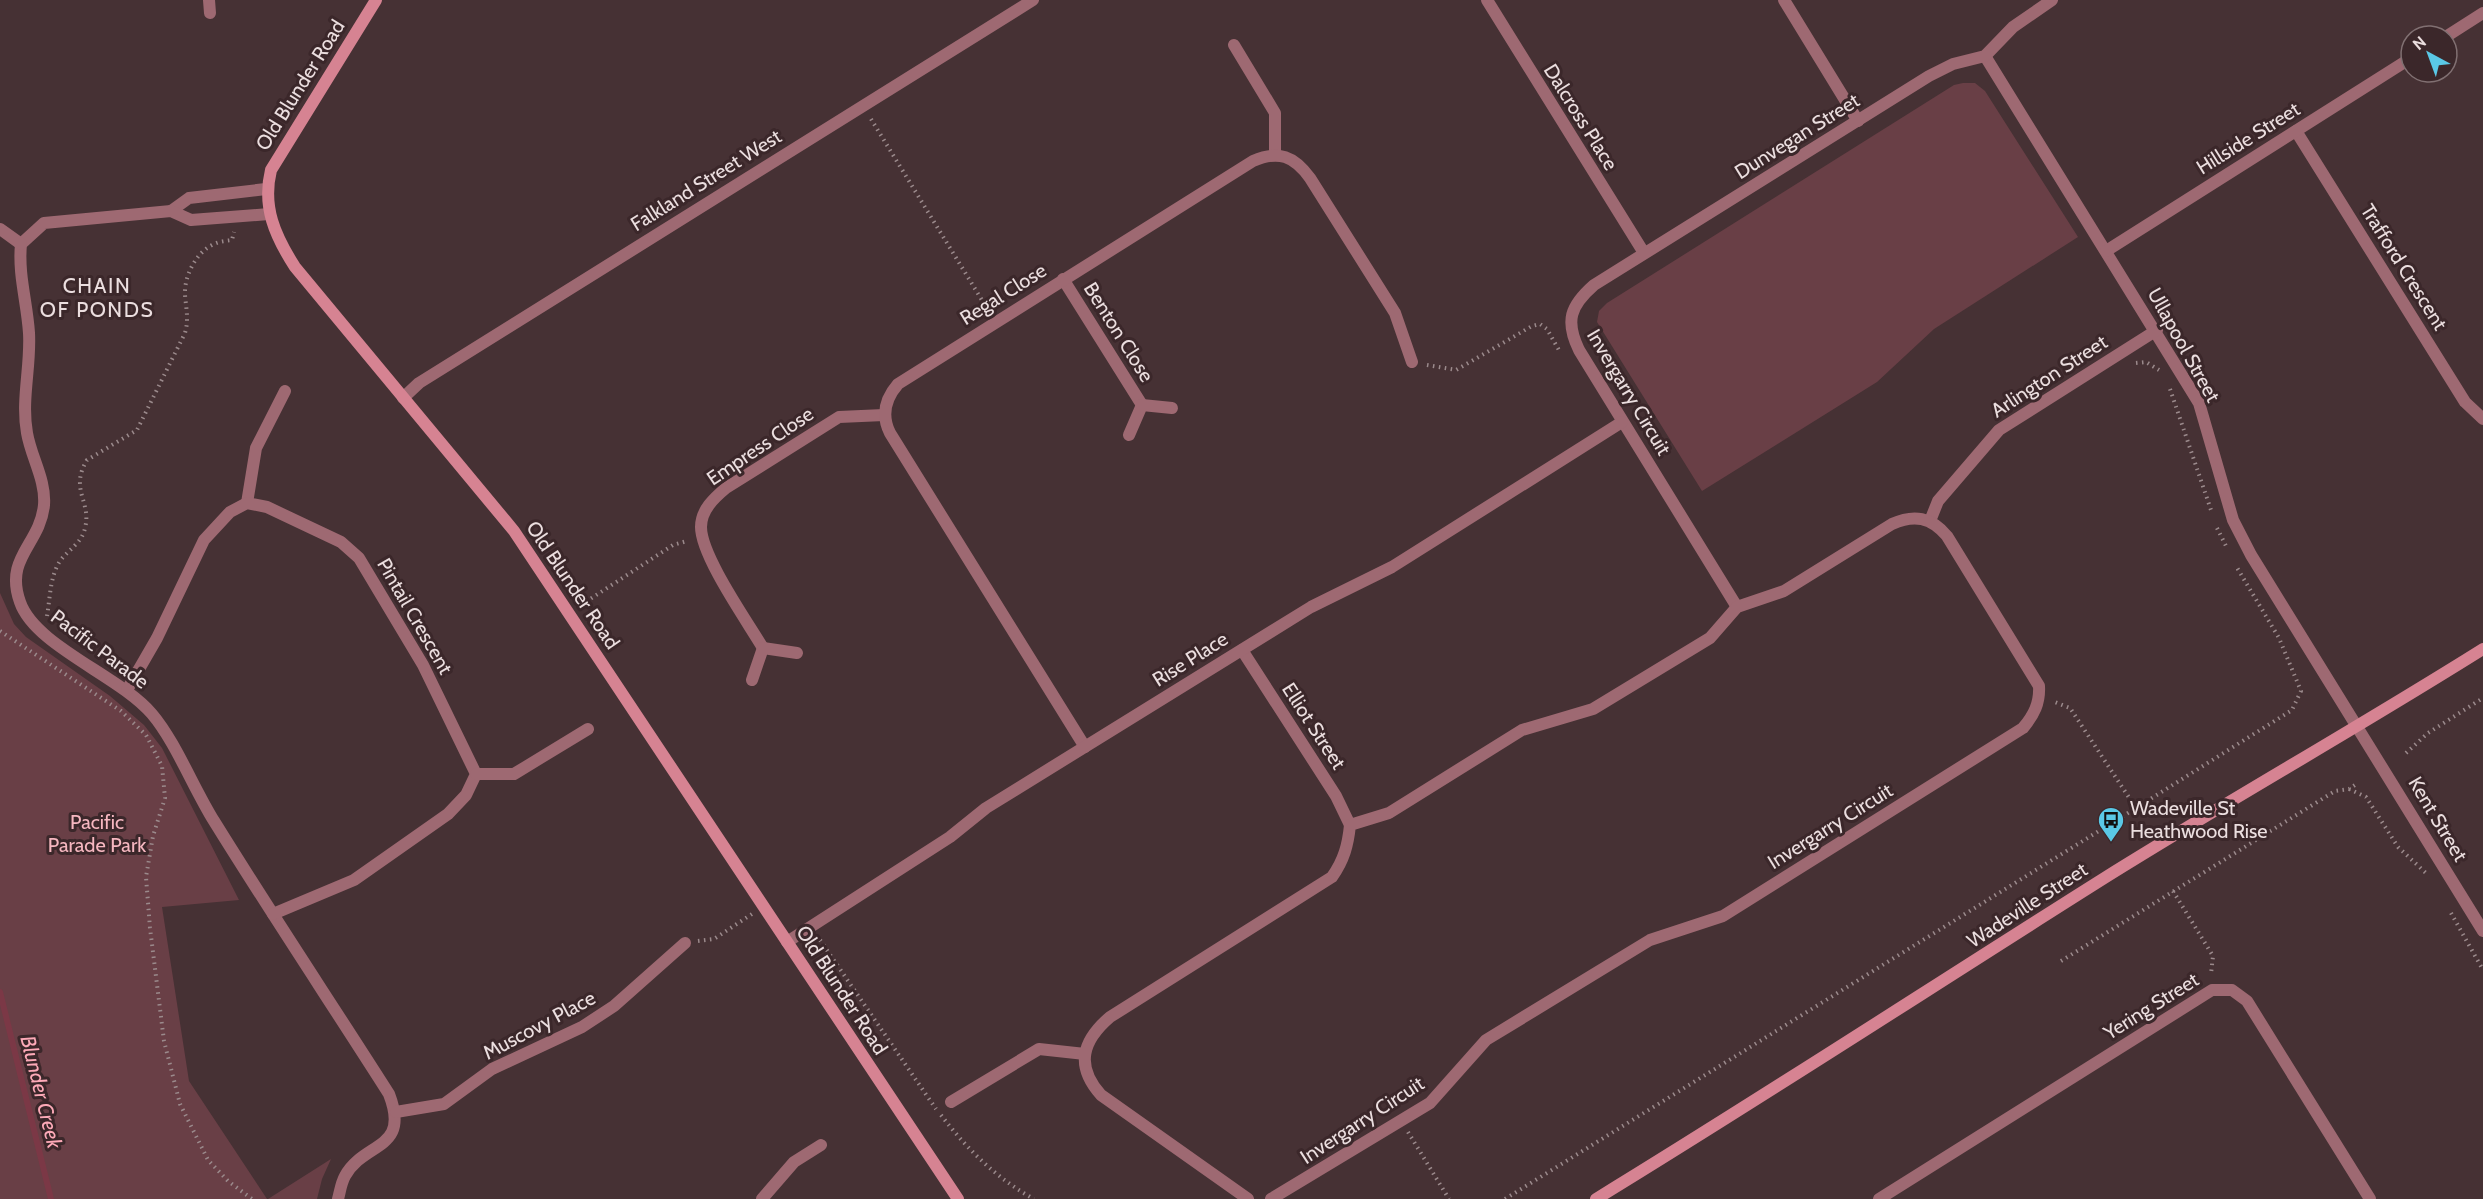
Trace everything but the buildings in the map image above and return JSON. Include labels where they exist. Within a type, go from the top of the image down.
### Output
[{"type":"main road","name":"Old Blunder Road","points":[[376,0],[270,170],[266,189],[269,214],[278,241],[295,267],[514,531],[958,1199]]},
{"type":"main road","name":"Wadeville Street","points":[[1596,1199],[1787,1082],[2108,876],[2359,728],[2483,649]]},
{"type":"street","points":[[209,0],[210,13]]},
{"type":"street","name":"Falkland Street West","points":[[403,398],[419,383],[1033,0]]},
{"type":"street","name":"Dalcross Place","points":[[1487,0],[1644,253]]},
{"type":"street","points":[[1784,0],[1858,121]]},
{"type":"street","points":[[1985,56],[2013,27],[2052,0]]},
{"type":"street","points":[[2459,28],[2483,13]]},
{"type":"street","points":[[1234,45],[1275,113],[1275,154],[1295,160],[1310,178],[1395,313],[1412,362]]},
{"type":"street","name":"Dunvegan Street","points":[[1571,317],[1578,299],[1594,285],[1644,253],[1953,64],[1985,56]]},
{"type":"street","name":"Ullapool Street","points":[[1985,56],[2157,330],[2199,403],[2233,520],[2251,555],[2359,728]]},
{"type":"street","name":"Hillside Street","points":[[2106,251],[2399,66]]},
{"type":"street","name":"Trafford Crescent","points":[[2296,131],[2465,402],[2483,419]]},
{"type":"street","name":"Regal Close","points":[[884,415],[890,393],[898,384],[1253,161],[1275,154]]},
{"type":"street","points":[[171,211],[189,198],[266,189]]},
{"type":"street","points":[[0,230],[21,244],[44,223],[171,211],[191,220],[269,214]]},
{"type":"street","name":"Pacific Parade","points":[[21,244],[19,267],[29,333],[25,407],[27,433],[42,482],[44,505],[38,528],[19,560],[14,583],[21,606],[39,630],[127,690],[152,714],[175,751],[193,788],[389,1094],[396,1112]]},
{"type":"street","name":"Benton Close","points":[[1063,279],[1142,405]]},
{"type":"street","name":"Invergarry Circuit","points":[[1571,317],[1571,333],[1579,350],[1737,607]]},
{"type":"street","name":"Arlington Street","points":[[1930,521],[1938,501],[1999,430],[2157,330]]},
{"type":"street","points":[[127,690],[158,638],[204,540],[230,512],[247,503],[256,448],[285,392]]},
{"type":"street","name":"Benton Close","points":[[1142,405],[1172,408]]},
{"type":"street","name":"Benton Close","points":[[1130,435],[1142,405]]},
{"type":"street","points":[[884,415],[890,433],[1085,747]]},
{"type":"street","name":"Empress Close","points":[[763,648],[709,556],[701,526],[704,513],[713,499],[726,488],[839,417],[884,415]]},
{"type":"street","name":"Rise Place","points":[[787,942],[950,837],[986,808],[1311,607],[1392,567],[1622,422]]},
{"type":"street","name":"Pintail Crescent","points":[[247,503],[267,507],[341,542],[360,558],[423,665],[476,774]]},
{"type":"street","points":[[1248,1199],[1101,1095],[1086,1073],[1085,1054],[1096,1029],[1110,1017],[1332,876],[1345,854],[1350,825],[1389,813],[1522,730],[1593,709],[1710,638],[1737,607],[1784,591],[1904,518],[1918,517],[1930,521],[1947,536],[2034,677],[2039,695]]},
{"type":"street","points":[[752,680],[763,648],[797,653]]},
{"type":"street","name":"Elliot Street","points":[[1242,650],[1336,796],[1350,825]]},
{"type":"street","name":"Invergarry Circuit","points":[[1271,1199],[1430,1103],[1486,1040],[1650,940],[1723,916],[2023,728],[2032,717],[2039,695]]},
{"type":"street","name":"Kent Street","points":[[2359,728],[2483,931]]},
{"type":"street","points":[[273,914],[354,880],[448,814],[466,795],[476,774],[513,774],[588,729]]},
{"type":"street","name":"Muscovy Place","points":[[396,1112],[444,1104],[492,1069],[582,1027],[614,1006],[685,943]]},
{"type":"street","name":"Yering Street","points":[[1879,1199],[2212,990],[2219,988],[2232,990],[2247,1001],[2370,1199]]},
{"type":"street","points":[[951,1102],[1039,1049],[1085,1054]]},
{"type":"street","points":[[338,1199],[345,1176],[354,1165],[384,1143],[392,1132],[396,1112]]},
{"type":"street","points":[[762,1199],[794,1162],[821,1145]]},
{"type":"path","points":[[863,105],[995,321]]},
{"type":"path","points":[[25,648],[47,617],[58,566],[79,542],[86,528],[87,521],[78,483],[83,468],[87,460],[137,430],[185,333],[188,315],[185,287],[191,267],[204,250],[215,243],[232,240],[234,236],[232,217]]},
{"type":"path","points":[[1412,362],[1456,370],[1532,326],[1540,324],[1547,329],[1566,360]]},
{"type":"path","points":[[2135,363],[2146,362],[2161,372]]},
{"type":"path","points":[[1505,1199],[2292,710],[2301,691],[2279,638],[2219,534],[2167,381]]},
{"type":"path","points":[[569,613],[673,545],[703,536]]},
{"type":"path","points":[[0,631],[121,711],[146,735],[162,766],[165,798],[153,836],[146,878],[164,1041],[180,1104],[208,1160],[228,1181],[252,1199]]},
{"type":"path","points":[[2039,695],[2070,708],[2136,808]]},
{"type":"path","points":[[2406,753],[2428,733],[2483,698]]},
{"type":"path","points":[[2061,961],[2335,791],[2349,789],[2358,783]]},
{"type":"path","points":[[2349,789],[2366,797],[2398,847],[2429,875]]},
{"type":"path","points":[[2173,891],[2213,956],[2211,974],[2219,988]]},
{"type":"path","points":[[685,943],[714,939],[765,906]]},
{"type":"path","points":[[2449,910],[2483,970]]},
{"type":"path","points":[[811,927],[927,1097],[963,1145],[1020,1191],[1034,1199]]},
{"type":"path","points":[[1401,1121],[1449,1199]]},
{"type":"green space","points":[[1975,83],[1985,91],[2078,237],[1934,329],[1877,382],[1702,491],[1597,322],[1599,311],[1607,303],[1954,85]]},
{"type":"green space","name":"Pacific Parade Park","points":[[0,593],[14,624],[26,637],[110,696],[144,725],[162,748],[239,900],[162,907],[189,1081],[267,1199],[0,1199]]},
{"type":"green space","points":[[331,1159],[322,1179],[317,1199],[268,1199]]},
{"type":"waterway","name":"Blunder Creek","points":[[0,992],[51,1199]]},
{"type":"place","name":"Wadeville St Heathwood Rise","points":[[2111,843]]},
{"type":"district","name":"CHAIN OF PONDS","points":[[97,298]]}]
